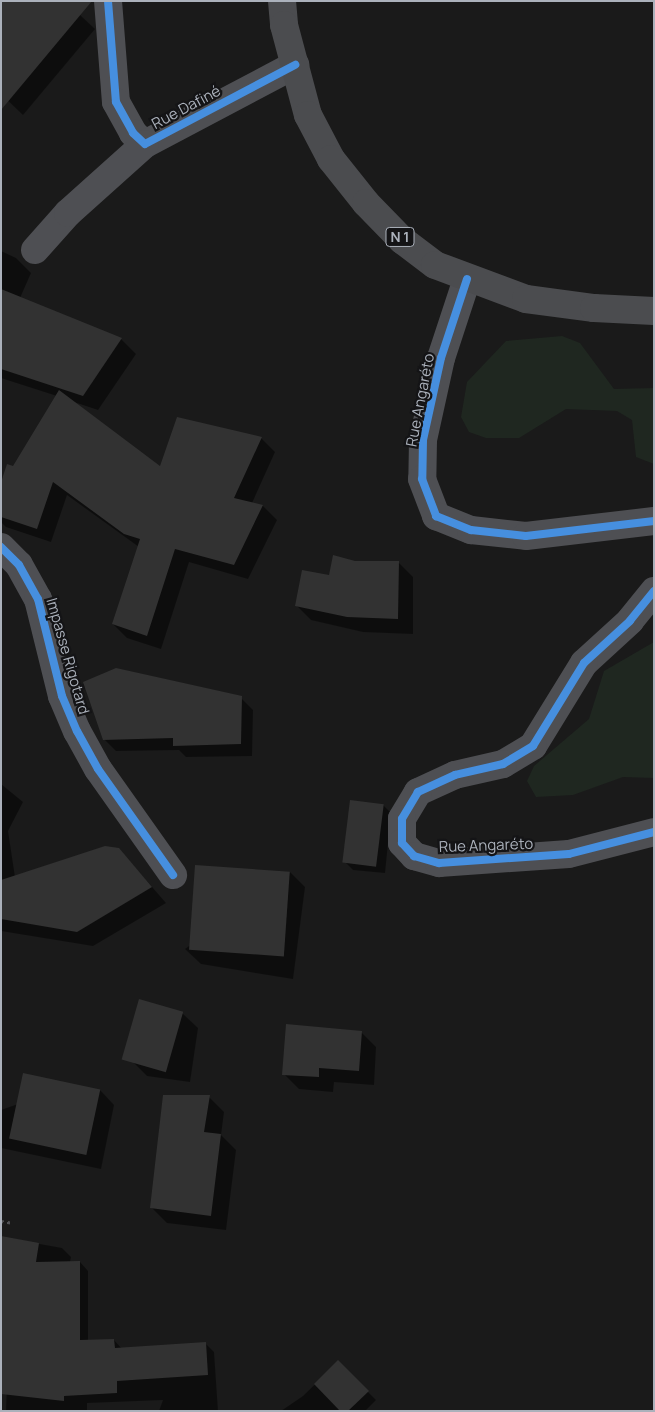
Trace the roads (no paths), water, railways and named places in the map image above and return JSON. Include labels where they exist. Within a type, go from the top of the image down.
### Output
[{"type":"main road","name":"N 1","points":[[282,1],[295,65],[308,115],[331,159],[366,203],[402,240],[436,264],[467,279],[526,300],[594,308],[654,311]]},
{"type":"street","name":"Rue Dafiné","points":[[108,1],[116,102],[133,133],[145,144],[295,65]]},
{"type":"street","points":[[35,250],[68,214],[145,144]]},
{"type":"street","name":"Rue Angaréto","points":[[467,279],[441,358],[423,440],[422,478],[436,516],[471,530],[526,536],[654,521]]},
{"type":"street","name":"Impasse Rigotard","points":[[1,547],[19,565],[38,600],[62,696],[77,731],[98,769],[173,875]]},
{"type":"street","name":"Rue Angaréto","points":[[654,591],[630,621],[584,663],[533,746],[503,764],[454,775],[418,792],[402,819],[402,843],[414,856],[439,863],[569,854],[654,832]]}]
